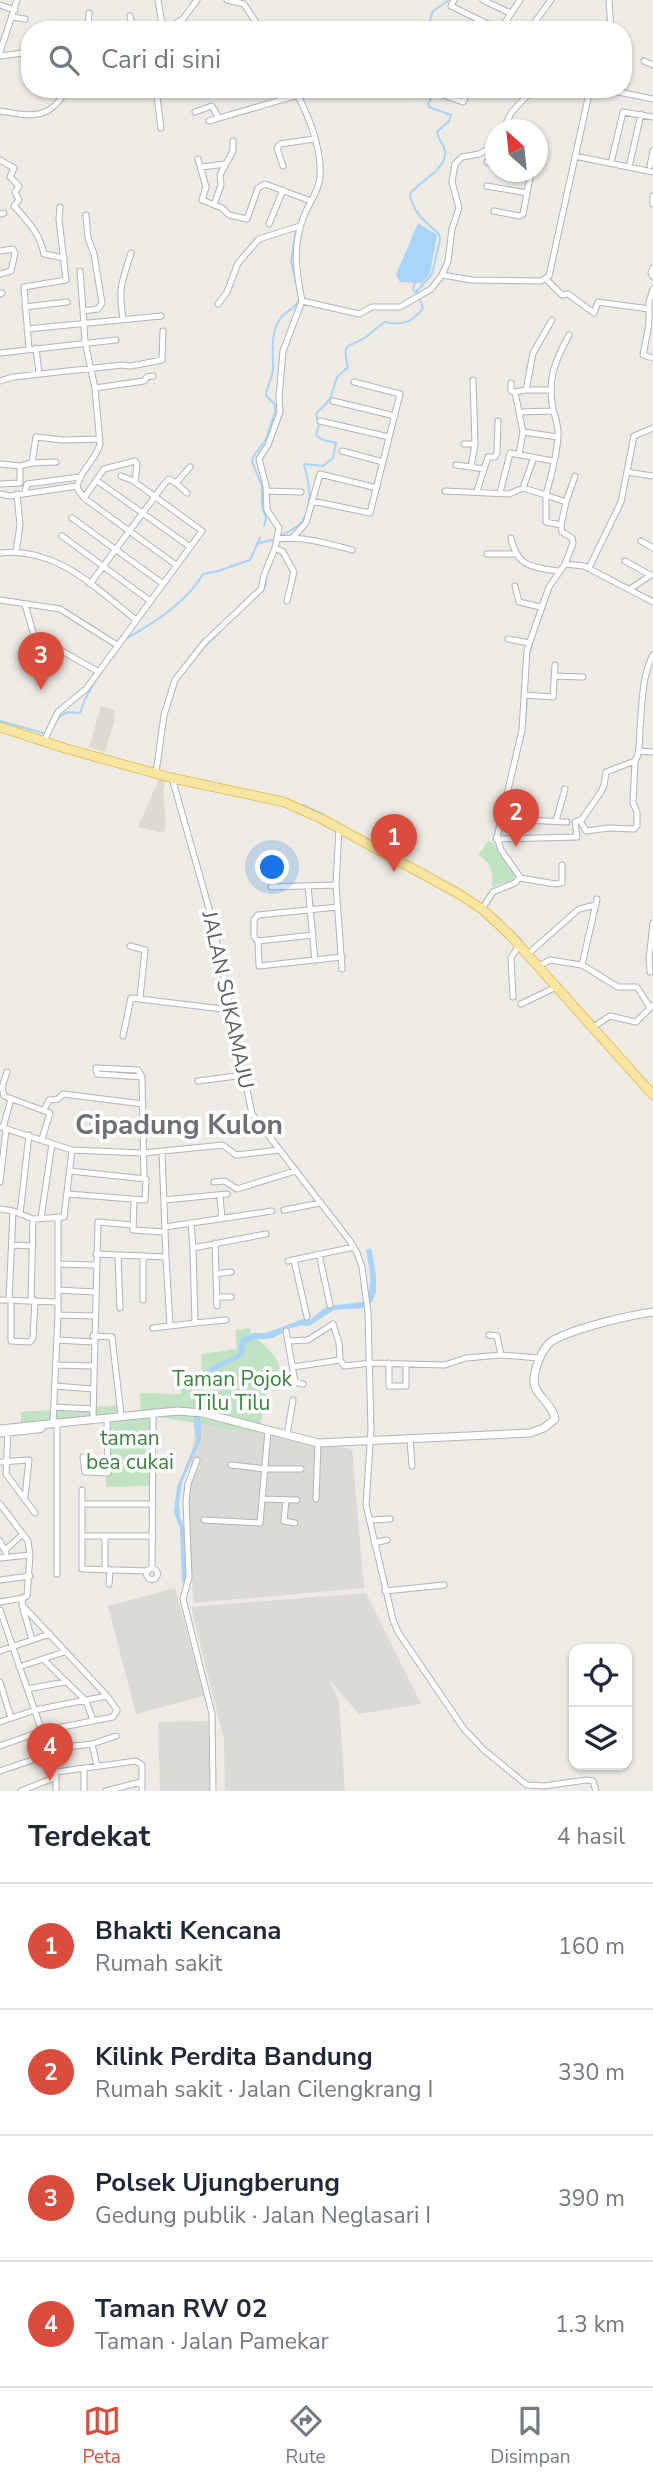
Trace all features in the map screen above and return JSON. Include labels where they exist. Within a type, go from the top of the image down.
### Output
[{"type":"highway","points":[[0,727],[45,737],[172,778],[300,808],[482,909],[558,986],[653,1095]]},
{"type":"street","points":[[17,0],[3,36],[0,54],[21,53]]},
{"type":"street","points":[[158,0],[162,21]]},
{"type":"street","points":[[180,21],[197,0]]},
{"type":"street","points":[[228,0],[244,4],[255,21]]},
{"type":"street","points":[[483,0],[510,13]]},
{"type":"street","points":[[505,21],[520,0]]},
{"type":"street","points":[[536,21],[551,0]]},
{"type":"street","points":[[609,0],[610,21]]},
{"type":"street","points":[[453,3],[484,21]]},
{"type":"street","points":[[0,5],[15,10]]},
{"type":"street","points":[[89,13],[89,21]]},
{"type":"street","points":[[130,16],[131,21]]},
{"type":"street","points":[[12,17],[25,19]]},
{"type":"street","points":[[644,61],[653,65]]},
{"type":"street","points":[[632,95],[653,99]]},
{"type":"street","points":[[0,111],[26,115],[44,113],[61,98]]},
{"type":"street","points":[[157,98],[161,128]]},
{"type":"street","points":[[209,121],[280,98]]},
{"type":"street","points":[[156,773],[164,715],[178,674],[231,615],[261,589],[275,548],[278,526],[267,510],[266,491],[258,459],[268,447],[280,412],[283,351],[302,301],[295,261],[296,242],[320,176],[319,153],[298,98]]},
{"type":"street","points":[[508,119],[527,98]]},
{"type":"street","points":[[442,275],[487,281],[541,281],[549,276],[588,98]]},
{"type":"street","points":[[195,112],[212,106],[218,117]]},
{"type":"street","points":[[612,159],[622,112],[653,117]]},
{"type":"street","points":[[630,163],[641,114]]},
{"type":"street","points":[[283,166],[276,148],[280,144],[314,139]]},
{"type":"street","points":[[233,141],[233,151],[202,200],[222,208],[226,214],[246,220],[260,186],[270,184],[311,201]]},
{"type":"street","points":[[575,156],[651,169],[653,150]]},
{"type":"street","points":[[302,301],[359,314],[372,307],[400,307],[429,292],[442,275],[448,261],[452,229],[459,208],[452,182],[455,164],[462,157],[485,151]]},
{"type":"street","points":[[482,153],[485,157]]},
{"type":"street","points":[[198,159],[213,182],[214,205]]},
{"type":"street","points":[[0,160],[14,168],[10,177],[19,186],[15,192],[19,200],[14,206],[31,225],[45,255],[64,258]]},
{"type":"street","points":[[201,167],[226,164]]},
{"type":"street","points":[[495,211],[519,216],[523,214],[529,182]]},
{"type":"street","points":[[487,186],[527,194]]},
{"type":"street","points":[[269,224],[283,190]]},
{"type":"street","points":[[653,195],[653,204]]},
{"type":"street","points":[[39,374],[27,329],[23,290],[26,285],[66,280],[60,206]]},
{"type":"street","points":[[83,311],[98,309],[103,303],[86,215]]},
{"type":"street","points":[[218,304],[227,292],[238,262],[259,239],[300,226]]},
{"type":"street","points":[[0,251],[13,249],[15,253],[10,271],[0,274]]},
{"type":"street","points":[[123,318],[121,279],[131,253]]},
{"type":"street","points":[[653,268],[653,277]]},
{"type":"street","points":[[80,271],[85,342],[95,388],[100,439],[99,449],[77,486],[84,498],[176,565]]},
{"type":"street","points":[[546,279],[562,295],[568,294],[594,313],[597,302],[649,309]]},
{"type":"street","points":[[653,289],[643,355],[653,358]]},
{"type":"street","points":[[25,307],[67,302]]},
{"type":"street","points":[[27,329],[161,316]]},
{"type":"street","points":[[526,390],[533,353],[552,320]]},
{"type":"street","points":[[0,381],[162,360],[163,331]]},
{"type":"street","points":[[561,525],[546,522],[547,495],[554,472],[553,461],[558,437],[550,390],[552,368],[569,335]]},
{"type":"street","points":[[0,353],[116,340]]},
{"type":"street","points":[[95,388],[144,381],[153,376]]},
{"type":"street","points":[[471,467],[475,444],[473,380]]},
{"type":"street","points":[[312,501],[369,514],[400,396],[398,393],[354,383]]},
{"type":"street","points":[[511,383],[523,432],[519,454]]},
{"type":"street","points":[[515,392],[550,390]]},
{"type":"street","points":[[333,401],[394,416]]},
{"type":"street","points":[[519,412],[553,411]]},
{"type":"street","points":[[320,421],[389,438]]},
{"type":"street","points":[[477,491],[488,457],[495,457],[498,421]]},
{"type":"street","points":[[589,568],[616,516],[634,436],[653,428]]},
{"type":"street","points":[[523,432],[558,437]]},
{"type":"street","points":[[32,463],[36,437],[63,440],[100,439]]},
{"type":"street","points":[[464,444],[475,444]]},
{"type":"street","points":[[342,451],[383,461]]},
{"type":"street","points":[[500,493],[509,454],[553,461]]},
{"type":"street","points":[[523,488],[534,457]]},
{"type":"street","points":[[0,464],[20,466],[55,462]]},
{"type":"street","points":[[84,498],[107,468],[137,463],[134,481]]},
{"type":"street","points":[[456,465],[484,469]]},
{"type":"street","points":[[0,484],[20,482],[20,466]]},
{"type":"street","points":[[176,483],[190,467]]},
{"type":"street","points":[[627,472],[653,476]]},
{"type":"street","points":[[290,537],[306,523],[319,475],[377,488]]},
{"type":"street","points":[[45,737],[58,712],[85,691],[97,671],[202,531],[134,481],[121,476]]},
{"type":"street","points":[[520,878],[496,839],[522,730],[523,682],[529,643],[549,587],[565,564],[573,541],[564,534],[561,525],[575,476]]},
{"type":"street","points":[[25,491],[26,484],[80,477]]},
{"type":"street","points":[[90,584],[169,479],[187,493]]},
{"type":"street","points":[[96,480],[189,546]]},
{"type":"street","points":[[0,494],[77,486]]},
{"type":"street","points":[[445,491],[509,494],[523,488],[566,502]]},
{"type":"street","points":[[266,491],[301,492]]},
{"type":"street","points":[[16,552],[20,525],[17,494]]},
{"type":"street","points":[[72,518],[162,583]]},
{"type":"street","points":[[62,536],[149,600]]},
{"type":"street","points":[[277,537],[316,540],[352,550]]},
{"type":"street","points":[[511,538],[514,554],[529,567],[558,571]]},
{"type":"street","points":[[641,541],[653,548]]},
{"type":"street","points":[[275,548],[283,552],[295,572],[287,601]]},
{"type":"street","points":[[0,553],[16,552],[64,565],[136,620]]},
{"type":"street","points":[[487,554],[514,554]]},
{"type":"street","points":[[625,561],[652,574]]},
{"type":"street","points":[[565,564],[589,568],[653,602]]},
{"type":"street","points":[[630,589],[652,574]]},
{"type":"street","points":[[515,586],[519,602],[541,607]]},
{"type":"street","points":[[0,600],[60,610],[117,645]]},
{"type":"street","points":[[25,605],[34,635],[97,671]]},
{"type":"street","points":[[508,639],[529,643]]},
{"type":"street","points":[[580,821],[586,831],[635,828],[638,824],[633,803],[635,761],[639,751],[649,663],[653,655]]},
{"type":"street","points":[[524,695],[553,698],[555,665]]},
{"type":"street","points":[[554,676],[583,677]]},
{"type":"street","points":[[639,751],[653,752]]},
{"type":"street","points":[[496,839],[577,837],[575,822],[580,821],[604,785],[606,772],[635,761]]},
{"type":"street","name":"JALAN SUKAMAJU","points":[[172,778],[209,909],[253,1114],[354,1247],[362,1267],[371,1363],[366,1505],[385,1591],[398,1632],[454,1716],[477,1742],[525,1783],[544,1786],[586,1780],[593,1781],[596,1791]]},
{"type":"street","points":[[556,821],[565,789]]},
{"type":"street","points":[[500,819],[567,822]]},
{"type":"street","points":[[339,829],[335,861],[342,969]]},
{"type":"street","points":[[482,909],[493,891],[520,878],[562,883],[562,865]]},
{"type":"street","points":[[271,887],[336,885]]},
{"type":"street","points":[[308,886],[315,961]]},
{"type":"street","points":[[528,954],[579,909],[597,902],[582,965]]},
{"type":"street","points":[[338,907],[255,917],[254,937],[258,940],[258,966],[342,957]]},
{"type":"street","points":[[650,972],[653,923]]},
{"type":"street","points":[[258,940],[313,935]]},
{"type":"street","points":[[513,997],[511,958],[519,945]]},
{"type":"street","points":[[130,946],[145,951],[140,998]]},
{"type":"street","points":[[539,966],[550,960],[582,965],[621,988],[637,987],[651,1006],[636,1022],[610,1016],[593,1027]]},
{"type":"street","points":[[521,1004],[558,986]]},
{"type":"street","points":[[123,1036],[131,998],[231,1010]]},
{"type":"street","points":[[68,1194],[145,1201],[147,1182],[144,1179],[142,1077],[138,1070],[96,1068],[96,1074],[142,1077]]},
{"type":"street","points":[[7,1072],[1,1090],[4,1096],[51,1115],[42,1139]]},
{"type":"street","points":[[198,1081],[244,1075]]},
{"type":"street","points":[[46,1111],[49,1100],[58,1099],[63,1094],[143,1104]]},
{"type":"street","points":[[0,1182],[3,1128],[11,1099]]},
{"type":"street","points":[[93,1124],[142,1128]]},
{"type":"street","points":[[3,1128],[72,1150],[143,1153],[223,1146],[236,1155],[279,1150]]},
{"type":"street","points":[[20,1214],[29,1135]]},
{"type":"street","points":[[41,1218],[52,1144]]},
{"type":"street","points":[[57,1574],[54,1407],[58,1264],[61,1217],[68,1194],[72,1150]]},
{"type":"street","points":[[162,1152],[170,1326]]},
{"type":"street","points":[[71,1171],[144,1179]]},
{"type":"street","points":[[214,1182],[225,1181],[237,1189],[295,1171]]},
{"type":"street","points":[[164,1200],[228,1194]]},
{"type":"street","points":[[220,1196],[222,1219]]},
{"type":"street","points":[[134,1201],[133,1230],[165,1229],[272,1211]]},
{"type":"street","points":[[284,1210],[320,1203]]},
{"type":"street","points":[[0,1209],[33,1219],[61,1217]]},
{"type":"street","points":[[13,1211],[11,1341],[30,1342],[33,1338],[33,1219]]},
{"type":"street","points":[[93,1414],[98,1222],[132,1225]]},
{"type":"street","points":[[191,1223],[195,1323]]},
{"type":"street","points":[[193,1248],[266,1234]]},
{"type":"street","points":[[215,1243],[217,1306]]},
{"type":"street","points":[[12,1245],[33,1247]]},
{"type":"street","points":[[307,1317],[291,1260],[354,1247]]},
{"type":"street","points":[[96,1254],[166,1257]]},
{"type":"street","points":[[319,1254],[330,1305]]},
{"type":"street","points":[[118,1256],[120,1308]]},
{"type":"street","points":[[143,1256],[143,1300]]},
{"type":"street","points":[[58,1264],[95,1265]]},
{"type":"street","points":[[216,1274],[231,1272]]},
{"type":"street","points":[[58,1290],[95,1292]]},
{"type":"street","points":[[217,1297],[231,1297]]},
{"type":"street","points":[[0,1300],[58,1302]]},
{"type":"street","points":[[289,1341],[311,1339],[333,1324],[339,1343],[340,1360],[344,1366],[371,1363],[445,1364],[501,1355],[535,1357],[550,1343],[563,1337],[612,1321],[653,1312]]},
{"type":"street","points":[[58,1315],[94,1316]]},
{"type":"street","points":[[153,1328],[226,1320]]},
{"type":"street","points":[[286,1331],[295,1383],[303,1384]]},
{"type":"street","points":[[489,1335],[497,1336],[501,1355]]},
{"type":"street","points":[[57,1340],[112,1337],[121,1415]]},
{"type":"street","points":[[54,1407],[107,1416],[196,1412],[318,1443],[530,1433],[551,1423],[555,1415],[535,1383],[535,1357]]},
{"type":"street","points":[[293,1367],[340,1360]]},
{"type":"street","points":[[388,1363],[389,1386],[401,1387],[406,1386],[406,1364]]},
{"type":"street","points":[[56,1365],[93,1366]]},
{"type":"street","points":[[55,1386],[93,1389]]},
{"type":"street","points":[[287,1435],[293,1400]]},
{"type":"street","points":[[82,1490],[82,1569],[150,1569],[153,1536],[153,1412]]},
{"type":"street","points":[[35,1513],[6,1474],[3,1462],[4,1431],[93,1414]]},
{"type":"street","points":[[107,1416],[108,1484]]},
{"type":"street","points":[[204,1520],[258,1524],[261,1520],[268,1431]]},
{"type":"street","points":[[410,1440],[412,1466]]},
{"type":"street","points":[[316,1499],[318,1443]]},
{"type":"street","points":[[83,1457],[85,1472],[108,1474]]},
{"type":"street","points":[[3,1462],[38,1459]]},
{"type":"street","points":[[25,1497],[29,1460]]},
{"type":"street","points":[[197,1460],[188,1484],[186,1501],[189,1577],[183,1599],[212,1714],[213,1791]]},
{"type":"street","points":[[231,1465],[301,1469]]},
{"type":"street","points":[[263,1499],[297,1500]]},
{"type":"street","points":[[286,1500],[284,1521],[295,1523]]},
{"type":"street","points":[[0,1504],[30,1545],[30,1576],[27,1596],[23,1602],[32,1640]]},
{"type":"street","points":[[82,1504],[153,1504]]},
{"type":"street","points":[[369,1520],[390,1519]]},
{"type":"street","points":[[0,1558],[23,1534]]},
{"type":"street","points":[[82,1536],[153,1536]]},
{"type":"street","points":[[105,1537],[109,1584]]},
{"type":"street","points":[[374,1543],[387,1540]]},
{"type":"street","points":[[0,1541],[6,1553]]},
{"type":"street","points":[[6,1553],[30,1555]]},
{"type":"street","points":[[0,1580],[30,1576]]},
{"type":"street","points":[[385,1591],[444,1585]]},
{"type":"street","points":[[0,1602],[23,1602],[64,1652],[116,1706],[113,1717],[42,1731],[0,1746]]},
{"type":"street","points":[[0,1610],[49,1751],[56,1774],[56,1791]]},
{"type":"street","points":[[0,1651],[50,1634]]},
{"type":"street","points":[[19,1667],[64,1652]]},
{"type":"street","points":[[43,1659],[86,1701],[93,1720]]},
{"type":"street","points":[[0,1682],[12,1718]]},
{"type":"street","points":[[27,1689],[65,1682]]},
{"type":"street","points":[[0,1722],[35,1710],[107,1696]]},
{"type":"street","points":[[0,1771],[49,1751],[116,1737]]},
{"type":"street","points":[[92,1744],[97,1766]]},
{"type":"street","points":[[21,1791],[56,1774],[136,1761],[142,1765],[142,1791]]},
{"type":"street","points":[[83,1791],[84,1768]]},
{"type":"street","points":[[106,1791],[141,1783]]},
{"type":"shaded area","points":[[101,706],[115,710],[105,752],[89,747]]},
{"type":"shaded area","points":[[159,779],[165,780],[164,833],[138,827]]},
{"type":"shaded area","points":[[196,1422],[352,1449],[364,1588],[194,1603],[188,1548],[188,1484]]},
{"type":"shaded area","points":[[175,1588],[204,1696],[136,1714],[108,1606]]},
{"type":"shaded area","points":[[366,1593],[421,1704],[359,1714],[329,1680],[339,1702],[345,1791],[225,1791],[224,1740],[191,1607]]},
{"type":"shaded area","points":[[208,1721],[210,1791],[160,1791],[158,1722]]},
{"type":"green space","points":[[488,841],[494,844],[517,874],[513,880],[492,887],[491,868],[478,855]]},
{"type":"green space","name":"Taman Pojok Tilu Tilu","points":[[250,1328],[251,1336],[274,1355],[281,1375],[280,1382],[270,1381],[258,1434],[154,1416],[153,1486],[106,1487],[108,1417],[21,1428],[21,1412],[122,1405],[123,1412],[141,1411],[140,1393],[181,1394],[180,1372],[202,1372],[201,1354],[237,1349],[235,1330]]},
{"type":"water","points":[[418,223],[437,235],[430,273],[422,283],[400,282],[396,275]]},
{"type":"water","points":[[371,1248],[376,1292],[372,1302],[365,1308],[334,1310],[309,1326],[302,1325],[273,1338],[246,1343],[243,1356],[211,1373],[204,1383],[200,1397],[201,1439],[182,1482],[179,1503],[184,1527],[186,1582],[182,1583],[180,1528],[174,1512],[177,1487],[197,1439],[194,1402],[197,1387],[209,1368],[238,1354],[241,1338],[254,1333],[266,1333],[303,1319],[310,1320],[327,1306],[363,1302],[370,1284],[366,1250]]},
{"type":"waterway","points":[[430,21],[433,11],[449,0]]},
{"type":"waterway","points":[[280,536],[300,524],[308,510],[309,487],[304,464],[323,466],[333,458],[336,443],[316,435],[319,424],[316,414],[330,399],[337,377],[348,367],[346,349],[385,322],[407,322],[423,308],[417,291],[432,274],[440,240],[439,234],[417,212],[410,194],[441,165],[445,149],[437,132],[449,121],[451,115],[429,107],[431,98]]},
{"type":"waterway","points":[[296,230],[291,261],[298,291]]},
{"type":"waterway","points":[[415,282],[413,289],[416,293]]},
{"type":"waterway","points":[[264,526],[266,518],[262,507],[262,486],[252,462],[266,439],[275,412],[275,405],[266,395],[273,372],[275,331],[282,316],[299,300]]},
{"type":"waterway","points":[[125,639],[179,603],[203,574],[250,560],[260,538]]},
{"type":"waterway","points":[[256,544],[275,539]]},
{"type":"waterway","points":[[262,592],[266,583]]},
{"type":"waterway","points":[[204,647],[220,632]]},
{"type":"waterway","points":[[530,652],[532,645]]},
{"type":"waterway","points":[[57,719],[67,712],[80,713],[97,678]]},
{"type":"waterway","points":[[525,725],[527,699]]},
{"type":"waterway","points":[[0,721],[50,735],[51,733]]},
{"type":"waterway","points":[[303,805],[324,815]]},
{"type":"waterway","points":[[496,916],[522,941]]},
{"type":"place","name":"Polsek Ujungberung","points":[[41,690]]},
{"type":"place","name":"Kilink Perdita Bandung","points":[[516,847]]},
{"type":"place","name":"Bhakti Kencana","points":[[394,872]]},
{"type":"place","name":"Taman RW 02","points":[[50,1781]]},
{"type":"district","name":"Cipadung Kulon","points":[[179,1125]]},
{"type":"park label","name":"taman bea cukai","points":[[130,1450]]}]
